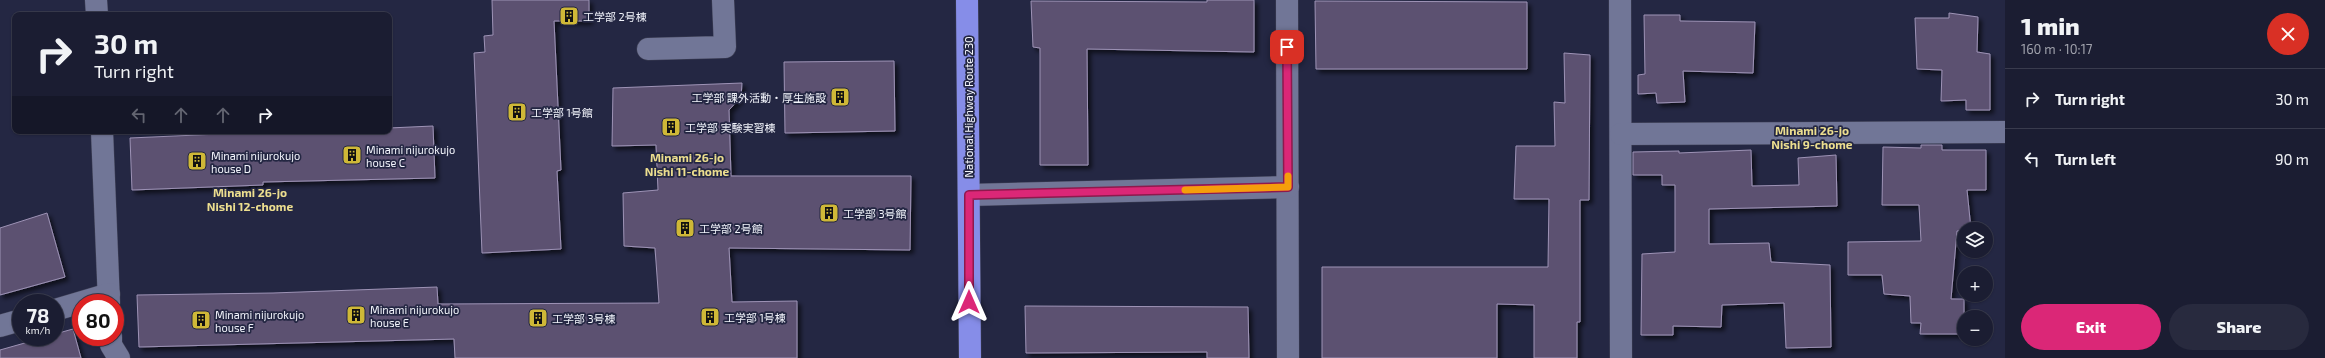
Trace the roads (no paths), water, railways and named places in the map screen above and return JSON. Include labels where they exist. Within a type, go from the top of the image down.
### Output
[{"type":"highway","name":"National Highway Route 230","points":[[968,0],[970,358]]},
{"type":"street","points":[[96,0],[97,12]]},
{"type":"street","points":[[648,49],[725,47],[723,0]]},
{"type":"street","points":[[1287,0],[1288,358]]},
{"type":"street","points":[[1620,0],[1621,358]]},
{"type":"street","points":[[1621,134],[2005,132]]},
{"type":"street","points":[[102,134],[109,294]]},
{"type":"street","points":[[969,195],[1288,187]]},
{"type":"street","points":[[0,326],[12,323]]},
{"type":"street","points":[[112,346],[119,358]]},
{"type":"place","name":"工学部 2号棟","points":[[569,16]]},
{"type":"place","name":"工学部 課外活動・厚生施設","points":[[840,97]]},
{"type":"place","name":"工学部 1号館","points":[[517,112]]},
{"type":"place","name":"工学部 実験実習棟","points":[[671,127]]},
{"type":"place","name":"Minami nijurokujo house C","points":[[352,155]]},
{"type":"place","name":"Minami nijurokujo house D","points":[[197,161]]},
{"type":"place","name":"工学部 3号館","points":[[829,213]]},
{"type":"place","name":"工学部 2号館","points":[[685,228]]},
{"type":"place","name":"Minami nijurokujo house E","points":[[356,315]]},
{"type":"place","name":"工学部 1号棟","points":[[710,317]]},
{"type":"place","name":"工学部 3号棟","points":[[538,318]]},
{"type":"place","name":"Minami nijurokujo house F","points":[[201,320]]},
{"type":"district","name":"Minami 26-jo Nishi 9-chome","points":[[1812,137]]},
{"type":"district","name":"Minami 26-jo Nishi 11-chome","points":[[687,164]]},
{"type":"district","name":"Minami 26-jo Nishi 12-chome","points":[[250,199]]}]
